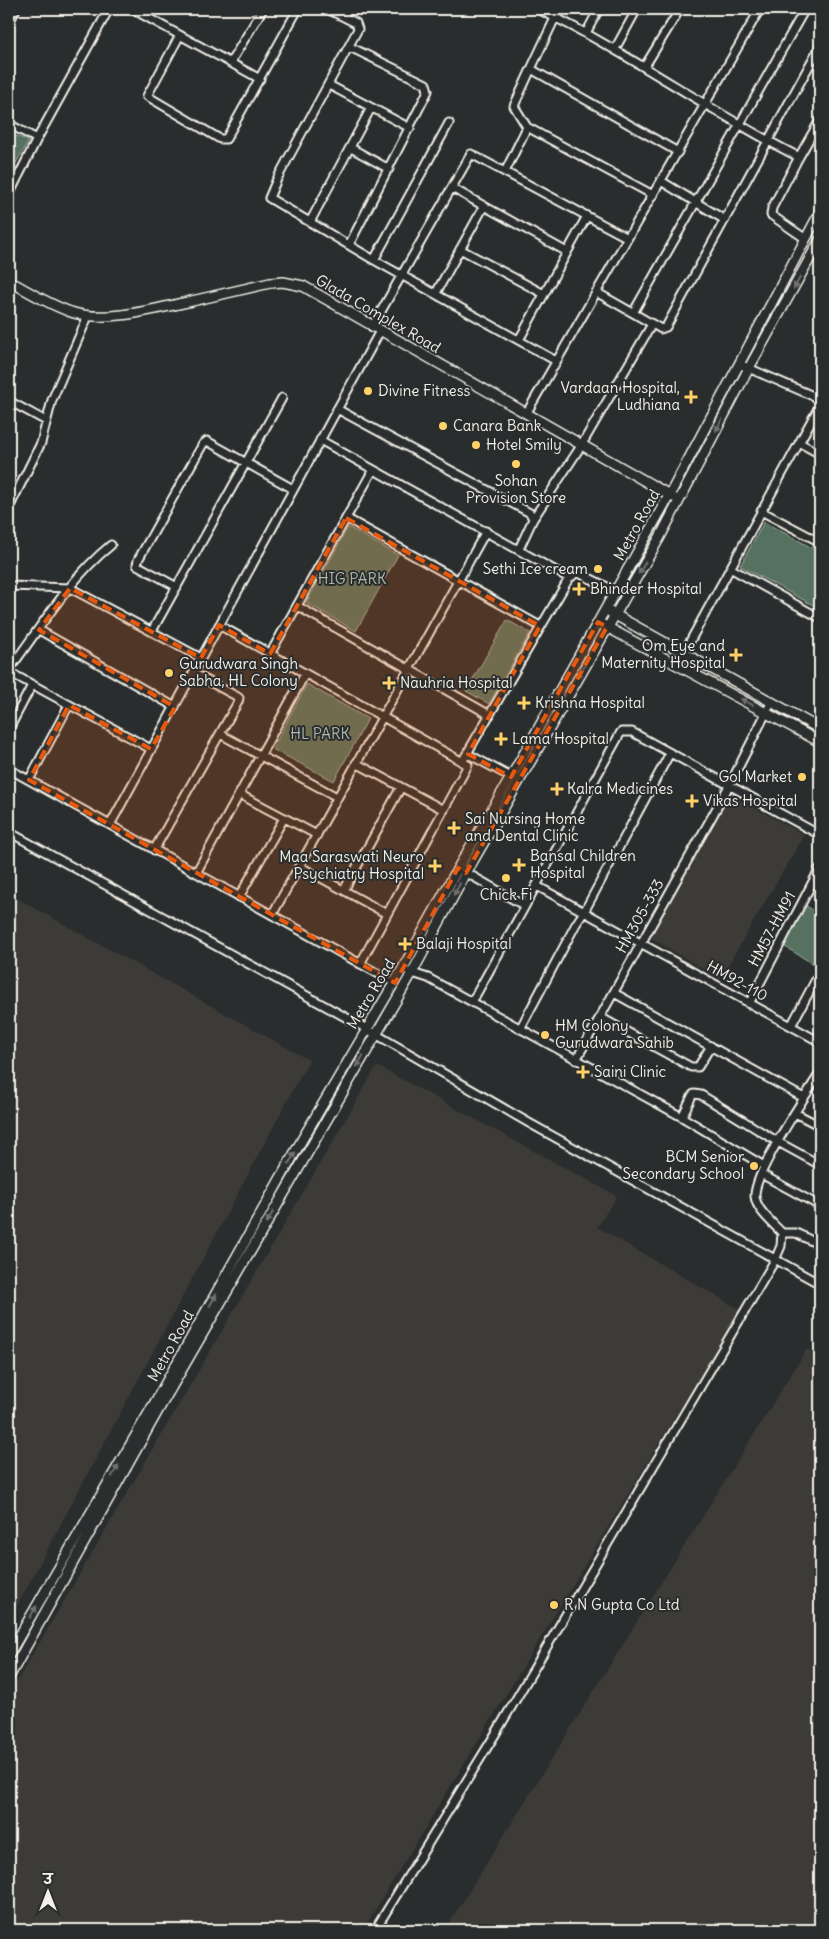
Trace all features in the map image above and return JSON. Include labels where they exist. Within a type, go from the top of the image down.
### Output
[{"type":"street","points":[[9,23],[16,9]]},
{"type":"street","points":[[9,195],[109,9]]},
{"type":"street","points":[[132,9],[260,79]]},
{"type":"street","points":[[230,63],[263,9]]},
{"type":"street","points":[[180,36],[147,96],[220,140],[226,139],[298,9]]},
{"type":"street","points":[[327,9],[358,26],[350,47],[269,196],[275,202],[374,260],[556,361]]},
{"type":"street","points":[[344,17],[346,9]]},
{"type":"street","points":[[586,33],[599,9]]},
{"type":"street","points":[[615,49],[637,9]]},
{"type":"street","points":[[645,66],[680,9]]},
{"type":"street","points":[[526,414],[760,9]]},
{"type":"street","points":[[633,313],[806,9]]},
{"type":"street","points":[[540,10],[645,66],[768,141],[799,157]]},
{"type":"street","points":[[555,18],[514,106],[527,127],[653,195]]},
{"type":"street","points":[[596,292],[661,329],[666,327],[820,46]]},
{"type":"street","points":[[349,245],[428,91],[428,86],[350,47]]},
{"type":"street","points":[[531,69],[678,152]]},
{"type":"street","points":[[329,85],[410,128]]},
{"type":"street","points":[[310,222],[371,108]]},
{"type":"street","points":[[806,239],[781,223],[771,214],[772,208],[820,120]]},
{"type":"street","points":[[374,260],[449,123]]},
{"type":"street","points":[[9,124],[37,140]]},
{"type":"street","points":[[505,172],[527,127]]},
{"type":"street","points":[[351,148],[389,169]]},
{"type":"street","points":[[110,825],[337,409],[401,275],[471,154],[628,238]]},
{"type":"street","points":[[661,181],[725,220]]},
{"type":"street","points":[[452,188],[567,252]]},
{"type":"street","points":[[436,293],[484,206]]},
{"type":"street","name":"Metro Road","points":[[9,1677],[160,1407],[376,1034],[407,971],[511,777],[670,494],[820,212]]},
{"type":"street","points":[[519,340],[587,216]]},
{"type":"street","name":"Metro Road","points":[[462,870],[680,501],[749,368],[820,240]]},
{"type":"street","points":[[460,249],[544,294]]},
{"type":"street","name":"Glada Complex Road","points":[[9,281],[56,306],[88,316],[139,312],[270,282],[283,282],[303,286],[680,501]]},
{"type":"street","points":[[9,508],[41,443],[52,400],[88,316]]},
{"type":"street","points":[[519,549],[533,519],[581,446],[652,324]]},
{"type":"street","points":[[739,364],[820,399]]},
{"type":"street","points":[[152,631],[282,398]]},
{"type":"street","points":[[9,401],[46,421]]},
{"type":"street","points":[[677,665],[820,405]]},
{"type":"street","points":[[337,409],[530,513],[533,519]]},
{"type":"street","points":[[320,440],[519,549],[564,575],[568,580]]},
{"type":"street","points":[[177,587],[139,568],[137,565],[138,560],[206,441],[211,442],[293,489]]},
{"type":"street","points":[[800,443],[820,454]]},
{"type":"street","points":[[270,654],[373,470]]},
{"type":"street","points":[[761,511],[820,542]]},
{"type":"street","points":[[346,518],[540,626]]},
{"type":"street","points":[[272,915],[486,531]]},
{"type":"street","points":[[111,545],[70,588],[9,671],[152,749]]},
{"type":"street","points":[[730,568],[820,618]]},
{"type":"street","points":[[462,762],[568,580],[577,572],[615,591]]},
{"type":"street","points":[[9,586],[70,588],[201,658]]},
{"type":"street","points":[[297,606],[490,715]]},
{"type":"street","points":[[605,609],[682,654],[820,729]]},
{"type":"street","points":[[598,622],[820,742]]},
{"type":"street","points":[[219,625],[468,765],[360,964]]},
{"type":"street","points":[[39,630],[174,707]]},
{"type":"street","points":[[154,850],[239,698],[193,673]]},
{"type":"street","points":[[196,873],[305,674]]},
{"type":"street","points":[[9,729],[32,685]]},
{"type":"street","name":"HM305-333","points":[[576,1060],[728,786],[771,703]]},
{"type":"street","points":[[28,780],[69,705]]},
{"type":"street","points":[[472,1002],[621,732],[632,732],[820,835]]},
{"type":"street","points":[[220,734],[338,797]]},
{"type":"street","points":[[520,1029],[670,753]]},
{"type":"street","points":[[468,754],[511,777]]},
{"type":"street","points":[[356,763],[444,810]]},
{"type":"street","points":[[9,769],[395,983]]},
{"type":"street","points":[[344,890],[401,787]]},
{"type":"street","points":[[239,794],[317,835]]},
{"type":"street","points":[[239,897],[284,818]]},
{"type":"street","points":[[9,832],[376,1034],[529,1123],[820,1284]]},
{"type":"street","points":[[299,866],[387,914]]},
{"type":"street","name":"HM57-HM91","points":[[749,1004],[820,868]]},
{"type":"street","points":[[462,870],[525,906]]},
{"type":"street","name":"HM92-110","points":[[537,886],[820,1042]]},
{"type":"street","points":[[407,971],[428,978],[472,1002],[682,1117],[764,1166]]},
{"type":"street","name":"Metro Road","points":[[9,1654],[154,1404],[303,1138],[395,983],[407,971]]},
{"type":"street","points":[[791,1026],[820,972]]},
{"type":"street","points":[[614,993],[804,1098]]},
{"type":"street","points":[[600,1018],[691,1066],[698,1067],[711,1046]]},
{"type":"street","points":[[375,1930],[496,1733],[775,1260],[782,1233],[758,1205],[755,1195],[764,1166],[804,1098],[818,1082],[820,1073]]},
{"type":"street","points":[[682,1117],[692,1096],[697,1093],[820,1165]]},
{"type":"street","points":[[795,1113],[820,1126]]},
{"type":"street","points":[[761,1174],[820,1206]]},
{"type":"street","points":[[782,1233],[796,1233],[820,1245]]},
{"type":"highlighted area","points":[[346,518],[540,626],[468,754],[511,777],[598,622],[607,627],[466,873],[458,868],[395,983],[29,780],[69,705],[151,749],[175,707],[39,630],[70,588],[201,658],[219,625],[270,654]]},
{"type":"shaded area","points":[[729,794],[804,835],[720,979],[648,936]]},
{"type":"shaded area","points":[[9,894],[309,1060],[9,1621]]},
{"type":"shaded area","points":[[377,1066],[617,1196],[597,1227],[740,1310],[363,1930],[9,1930],[9,1695]]},
{"type":"shaded area","points":[[807,1349],[820,1357],[820,1930],[445,1930]]},
{"type":"green space","points":[[9,133],[29,141],[9,175]]},
{"type":"green space","points":[[764,522],[820,552],[820,609],[740,566]]},
{"type":"green space","name":"HIG PARK","points":[[348,527],[398,555],[356,631],[306,603]]},
{"type":"green space","points":[[507,620],[530,633],[489,704],[466,691]]},
{"type":"green space","name":"HL PARK","points":[[307,684],[368,719],[334,781],[272,749]]},
{"type":"green space","points":[[805,905],[820,915],[820,960],[817,966],[782,945]]},
{"type":"place","name":"Divine Fitness","points":[[368,391]]},
{"type":"place","name":"Vardaan Hospital, Ludhiana","points":[[691,397]]},
{"type":"place","name":"Canara Bank","points":[[443,426]]},
{"type":"place","name":"Hotel Smily","points":[[476,445]]},
{"type":"place","name":"Sohan Provision Store","points":[[516,464]]},
{"type":"place","name":"Sethi Ice cream","points":[[598,569]]},
{"type":"place","name":"Bhinder Hospital","points":[[579,589]]},
{"type":"place","name":"Om Eye and Maternity Hospital","points":[[736,655]]},
{"type":"place","name":"Gurudwara Singh Sabha, HL Colony","points":[[169,673]]},
{"type":"place","name":"Nauhria Hospital","points":[[389,683]]},
{"type":"place","name":"Krishna Hospital","points":[[524,703]]},
{"type":"place","name":"Lama Hospital","points":[[501,739]]},
{"type":"place","name":"Gol Market","points":[[802,777]]},
{"type":"place","name":"Kalra Medicines","points":[[557,789]]},
{"type":"place","name":"Vikas Hospital","points":[[692,801]]},
{"type":"place","name":"Sai Nursing Home and Dental Clinic","points":[[454,828]]},
{"type":"place","name":"Bansal Children Hospital","points":[[519,865]]},
{"type":"place","name":"Maa Saraswati Neuro Psychiatry Hospital","points":[[435,866]]},
{"type":"place","name":"Chick Fi","points":[[506,878]]},
{"type":"place","name":"Balaji Hospital","points":[[405,944]]},
{"type":"place","name":"HM Colony Gurudwara Sahib","points":[[545,1035]]},
{"type":"place","name":"Saini Clinic","points":[[583,1072]]},
{"type":"place","name":"BCM Senior Secondary School","points":[[754,1166]]},
{"type":"place","name":"R N Gupta Co Ltd","points":[[554,1605]]}]
